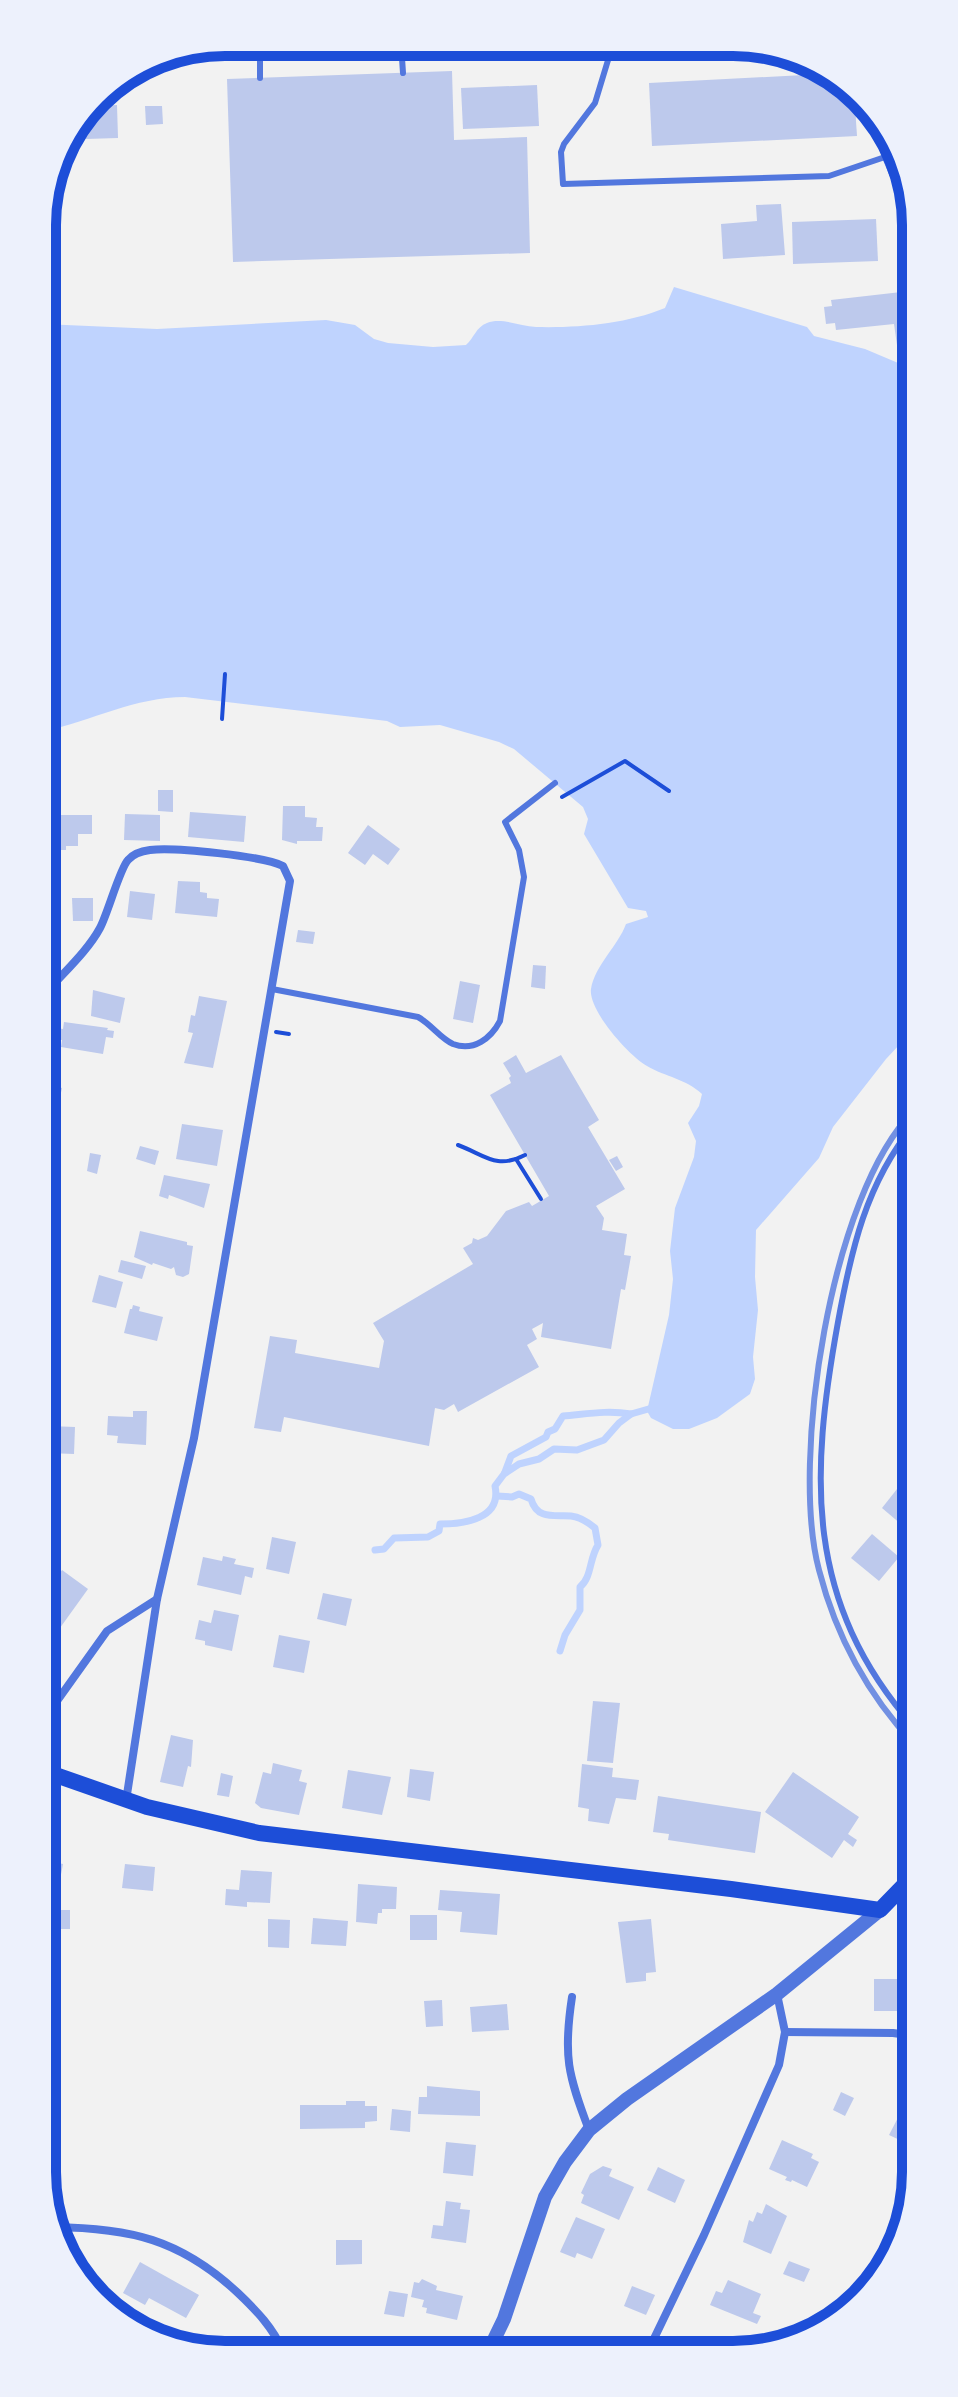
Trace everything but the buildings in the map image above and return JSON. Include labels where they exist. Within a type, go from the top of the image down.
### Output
[{"type":"main road","points":[[56,1775],[126,1801],[218,1825],[287,1837],[689,1883],[880,1910],[902,1887]]},
{"type":"street","points":[[56,981],[98,931],[129,857],[147,850],[158,850],[263,858],[283,866],[290,881],[194,1438],[157,1599],[126,1801]]},
{"type":"street","points":[[56,1702],[107,1631],[157,1599]]},
{"type":"street","points":[[493,2341],[504,2319],[545,2197],[565,2162],[589,2130],[639,2090],[777,1994],[880,1910]]},
{"type":"street","points":[[653,2341],[704,2235],[779,2065],[785,2032],[777,1994]]},
{"type":"street","points":[[572,1997],[566,2037],[568,2068],[589,2130]]},
{"type":"street","points":[[785,2032],[902,2034]]},
{"type":"street","points":[[66,2227],[113,2229],[138,2235],[195,2259],[226,2282],[260,2314],[277,2341]]},
{"type":"lane","points":[[260,56],[260,78]]},
{"type":"lane","points":[[402,56],[403,73]]},
{"type":"lane","points":[[609,56],[595,103],[561,152],[563,184],[829,176],[885,157]]},
{"type":"lane","points":[[884,149],[897,186]]},
{"type":"lane","points":[[272,989],[418,1017],[453,1044],[467,1046],[482,1043],[493,1034],[500,1021],[524,877],[519,850],[505,822],[555,783]]},
{"type":"lane","points":[[902,1140],[866,1206],[851,1255],[824,1399],[819,1501],[830,1575],[845,1619],[886,1694],[902,1713]]},
{"type":"path","points":[[222,719],[225,674]]},
{"type":"path","points":[[551,803],[625,761],[669,791]]},
{"type":"path","points":[[458,1145],[492,1161],[525,1155]]},
{"type":"path","points":[[516,1159],[541,1199]]},
{"type":"water","points":[[674,287],[807,327],[814,336],[865,349],[902,365],[902,1043],[833,1127],[819,1158],[756,1230],[758,1310],[753,1357],[755,1379],[750,1394],[717,1418],[689,1429],[673,1429],[651,1418],[647,1411],[669,1315],[673,1279],[670,1251],[675,1208],[694,1157],[696,1141],[688,1123],[699,1106],[702,1094],[639,1061],[611,1032],[596,1008],[591,989],[597,972],[626,924],[648,917],[646,911],[628,908],[584,834],[588,819],[583,807],[514,749],[440,725],[400,727],[387,721],[185,697],[131,705],[56,728],[56,325],[157,329],[326,320],[355,325],[374,339],[388,343],[433,347],[466,345],[480,327],[492,321],[536,327],[585,326],[634,318],[665,308]]},
{"type":"waterway","points":[[375,1550],[384,1549],[394,1538],[428,1537],[439,1531],[440,1524],[470,1521],[487,1513],[496,1497],[495,1486],[504,1474],[519,1464],[539,1459],[554,1449],[577,1450],[604,1440],[631,1414],[652,1408]]},
{"type":"waterway","points":[[505,1472],[511,1456],[546,1437],[563,1416],[605,1412],[631,1414]]},
{"type":"waterway","points":[[497,1496],[519,1494],[531,1499],[542,1513],[574,1517],[595,1528],[598,1545],[587,1578],[580,1587],[580,1610],[565,1635],[560,1651]]},
{"type":"railway","points":[[902,1126],[884,1150],[860,1202],[840,1264],[824,1330],[814,1399],[810,1464],[811,1522],[826,1594],[844,1641],[868,1685],[902,1731]]}]
